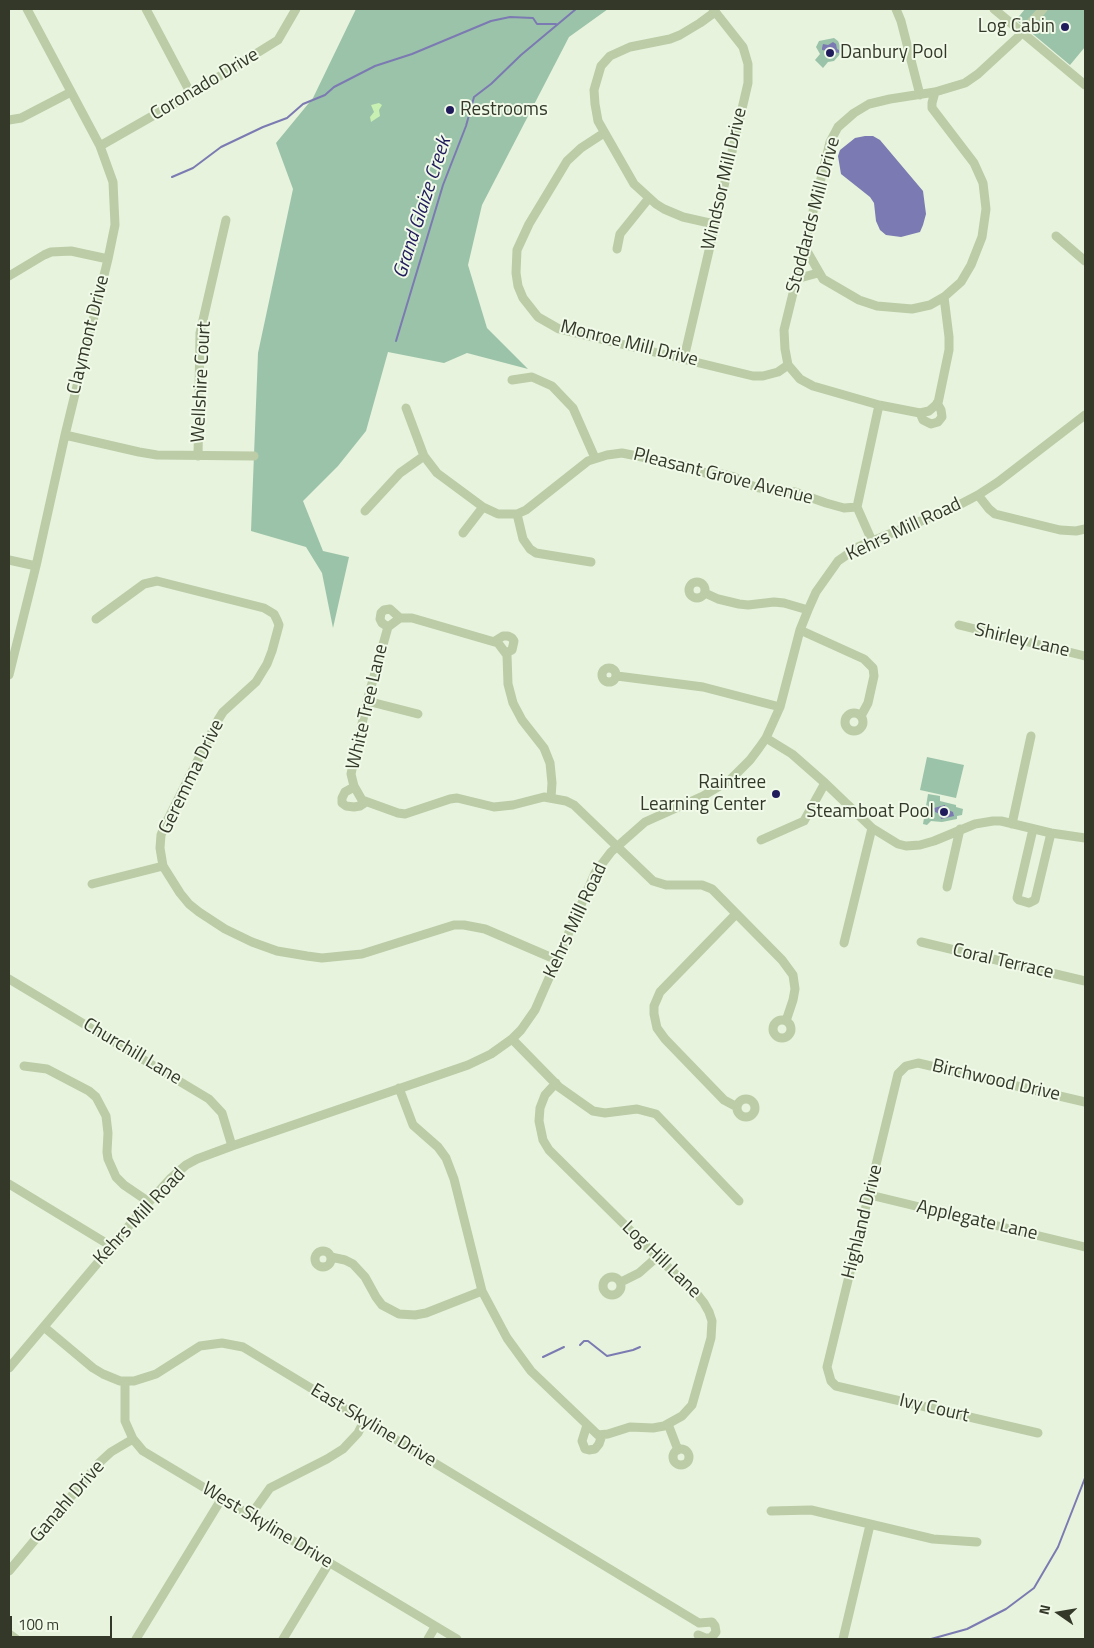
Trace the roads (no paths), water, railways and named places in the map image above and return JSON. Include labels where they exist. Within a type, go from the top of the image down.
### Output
[{"type":"street","name":"Claymont Drive","points":[[9,676],[115,225],[115,192],[100,146],[27,9]]},
{"type":"street","points":[[146,9],[191,94]]},
{"type":"street","name":"Coronado Drive","points":[[100,146],[191,94],[278,40],[296,9]]},
{"type":"street","points":[[804,246],[818,273],[850,296],[877,306],[912,309],[930,305],[944,297],[961,282],[971,265],[982,237],[986,220],[983,183],[974,163],[932,108],[916,95],[901,21],[896,9]]},
{"type":"street","points":[[994,9],[1085,85]]},
{"type":"street","name":"Stoddards Mill Drive","points":[[788,365],[784,330],[830,142],[838,127],[854,113],[869,104],[890,98],[935,92],[965,83],[978,74],[1022,33],[1043,9]]},
{"type":"street","points":[[714,10],[700,23],[680,35],[670,39],[630,47],[610,56],[601,66],[594,90],[598,121],[634,184],[656,204],[675,214],[714,224]]},
{"type":"street","name":"Windsor Mill Drive","points":[[684,358],[748,82],[746,55],[743,47],[714,10]]},
{"type":"street","points":[[9,120],[21,118],[71,92]]},
{"type":"street","points":[[932,108],[935,92]]},
{"type":"street","name":"Monroe Mill Drive","points":[[604,133],[581,148],[567,161],[529,224],[517,250],[516,273],[518,286],[523,298],[538,317],[559,328],[753,376],[763,376],[778,372],[788,365]]},
{"type":"street","points":[[618,249],[620,234],[649,198]]},
{"type":"street","name":"Wellshire Court","points":[[198,456],[200,333],[226,220]]},
{"type":"street","points":[[1056,236],[1085,261]]},
{"type":"street","points":[[9,276],[51,252],[71,251],[108,259]]},
{"type":"street","points":[[796,279],[818,273]]},
{"type":"street","points":[[788,365],[800,379],[813,386],[879,405],[924,412],[937,403],[949,350],[944,297]]},
{"type":"street","points":[[930,305],[945,318]]},
{"type":"street","points":[[512,380],[532,377],[552,386],[573,408],[595,458]]},
{"type":"street","points":[[924,412],[923,420],[931,424],[938,422],[942,417],[937,403]]},
{"type":"street","points":[[872,541],[857,507],[879,405]]},
{"type":"street","points":[[406,408],[424,456],[438,473],[483,507],[498,514],[516,514],[523,538],[530,549],[536,554],[590,562]]},
{"type":"street","name":"Kehrs Mill Road","points":[[9,1368],[149,1202],[186,1165],[232,1146],[468,1065],[491,1054],[512,1039],[535,1010],[595,873],[616,846],[645,822],[703,796],[730,780],[750,760],[766,738],[780,707],[800,630],[808,610],[816,592],[838,562],[847,554],[872,541],[955,507],[978,495],[998,482],[1085,415]]},
{"type":"street","points":[[65,435],[139,452],[198,456],[254,456]]},
{"type":"street","name":"Pleasant Grove Avenue","points":[[516,514],[537,503],[581,466],[595,458],[615,453],[633,454],[687,466],[708,474],[734,477],[765,489],[795,492],[826,504],[844,508],[857,507]]},
{"type":"street","points":[[365,511],[400,473],[424,456]]},
{"type":"street","points":[[978,495],[995,514],[1060,530],[1076,531],[1085,529]]},
{"type":"street","points":[[462,533],[483,507]]},
{"type":"street","points":[[9,560],[36,566]]},
{"type":"street","name":"Geremma Drive","points":[[96,618],[144,584],[157,581],[264,608],[274,614],[279,625],[268,664],[256,682],[223,712],[165,824],[160,842],[163,866],[180,893],[199,912],[225,929],[252,942],[277,951],[322,958],[372,952],[454,926],[464,925],[485,929],[557,960]]},
{"type":"street","points":[[705,593],[739,604],[784,603],[808,610]]},
{"type":"street","name":"White Tree Lane","points":[[495,641],[412,618],[394,622],[367,701],[351,774],[354,787],[362,800],[405,814],[457,798],[494,807],[513,805],[536,798],[566,800],[574,805],[654,881],[666,885],[702,885],[717,894],[790,970],[795,989],[786,1021]]},
{"type":"street","name":"Shirley Lane","points":[[958,626],[1085,656]]},
{"type":"street","points":[[800,630],[864,659],[873,668],[874,676],[868,703],[861,716]]},
{"type":"street","points":[[506,653],[512,650],[514,641],[508,636],[503,636],[495,641],[506,653],[508,684],[513,703],[522,720],[544,748],[550,763],[551,798]]},
{"type":"street","points":[[617,676],[703,687],[780,707]]},
{"type":"street","points":[[367,701],[418,714]]},
{"type":"street","points":[[1012,824],[1031,736]]},
{"type":"street","points":[[766,738],[792,754],[872,828],[891,841],[906,846],[934,841],[960,829],[993,821],[1085,838]]},
{"type":"street","points":[[762,840],[804,821],[825,783]]},
{"type":"street","name":"White Tree Lane","points":[[354,787],[346,792],[342,798],[342,803],[346,806],[354,807],[366,802]]},
{"type":"street","points":[[844,943],[872,828]]},
{"type":"street","points":[[947,888],[960,829]]},
{"type":"street","points":[[1033,829],[1017,898],[1030,903],[1035,900],[1051,833]]},
{"type":"street","points":[[92,884],[163,866]]},
{"type":"street","points":[[736,914],[660,992],[654,1006],[657,1028],[665,1039],[724,1100],[736,1107]]},
{"type":"street","name":"Coral Terrace","points":[[921,942],[1085,981]]},
{"type":"street","name":"Churchill Lane","points":[[9,979],[208,1099],[222,1113],[232,1146]]},
{"type":"street","points":[[512,1039],[556,1083],[593,1111],[605,1113],[637,1109],[647,1110],[656,1114],[739,1201]]},
{"type":"street","name":"Birchwood Drive","points":[[906,1066],[918,1063],[1085,1102]]},
{"type":"street","points":[[24,1066],[47,1069],[89,1091],[96,1097],[106,1116],[108,1159],[116,1177],[124,1185],[149,1202]]},
{"type":"street","name":"Highland Drive","points":[[831,1381],[827,1367],[898,1074],[906,1066]]},
{"type":"street","name":"Log Hill Lane","points":[[556,1083],[545,1095],[540,1108],[539,1121],[542,1140],[553,1154],[656,1257],[697,1294],[704,1303],[712,1321],[711,1338],[692,1404],[687,1412],[668,1424],[653,1428],[630,1427],[602,1436],[595,1449],[589,1450],[585,1449],[582,1441],[587,1426]]},
{"type":"street","points":[[399,1088],[412,1125],[438,1147],[449,1165],[482,1292],[507,1338],[530,1371],[587,1426],[602,1436]]},
{"type":"street","points":[[9,1184],[112,1246]]},
{"type":"street","name":"Applegate Lane","points":[[870,1195],[1085,1247]]},
{"type":"street","points":[[331,1257],[353,1264],[365,1277],[376,1298],[399,1314],[415,1315],[426,1313],[482,1292]]},
{"type":"street","points":[[620,1282],[639,1273],[656,1257]]},
{"type":"street","name":"East Skyline Drive","points":[[44,1326],[93,1368],[112,1379],[125,1381],[141,1380],[156,1374],[200,1346],[222,1343],[243,1347],[699,1623],[712,1622],[715,1626],[716,1632],[711,1638],[696,1637]]},
{"type":"street","points":[[125,1381],[125,1421],[133,1440]]},
{"type":"street","name":"Ivy Court","points":[[831,1381],[836,1386],[1038,1433]]},
{"type":"street","points":[[250,1516],[270,1488],[343,1449],[358,1433],[364,1421]]},
{"type":"street","points":[[668,1424],[678,1450]]},
{"type":"street","name":"West Skyline Drive","points":[[133,1440],[143,1451],[456,1639]]},
{"type":"street","name":"Ganahl Drive","points":[[9,1571],[99,1463],[111,1452],[133,1440]]},
{"type":"street","points":[[136,1639],[222,1498]]},
{"type":"street","points":[[771,1511],[811,1510],[942,1540],[977,1542]]},
{"type":"street","points":[[843,1639],[870,1525]]},
{"type":"street","points":[[283,1639],[329,1563]]},
{"type":"street","points":[[696,1637],[700,1630],[699,1623]]},
{"type":"street","points":[[428,1639],[435,1627]]},
{"type":"street","points":[[9,1634],[16,1639]]},
{"type":"waterway","name":"Grand Glaize Creek","points":[[396,341],[443,185],[466,126],[474,97],[576,9]]},
{"type":"waterway","points":[[172,177],[193,168],[221,147],[287,118],[303,104],[325,95],[334,87],[375,66],[412,54],[491,21],[510,17],[533,18],[537,24],[556,24]]},
{"type":"waterway","points":[[580,1345],[584,1341],[588,1341],[607,1356],[640,1347]]},
{"type":"waterway","points":[[543,1357],[564,1347]]},
{"type":"waterway","points":[[931,1639],[967,1629],[1006,1609],[1034,1588],[1058,1547],[1085,1478]]},
{"type":"place","name":"Log Cabin","points":[[1065,27]]},
{"type":"place","name":"Danbury Pool","points":[[830,53]]},
{"type":"place","name":"Restrooms","points":[[450,110]]},
{"type":"place","name":"Raintree Learning Center","points":[[776,794]]},
{"type":"place","name":"Steamboat Pool","points":[[944,812]]}]
